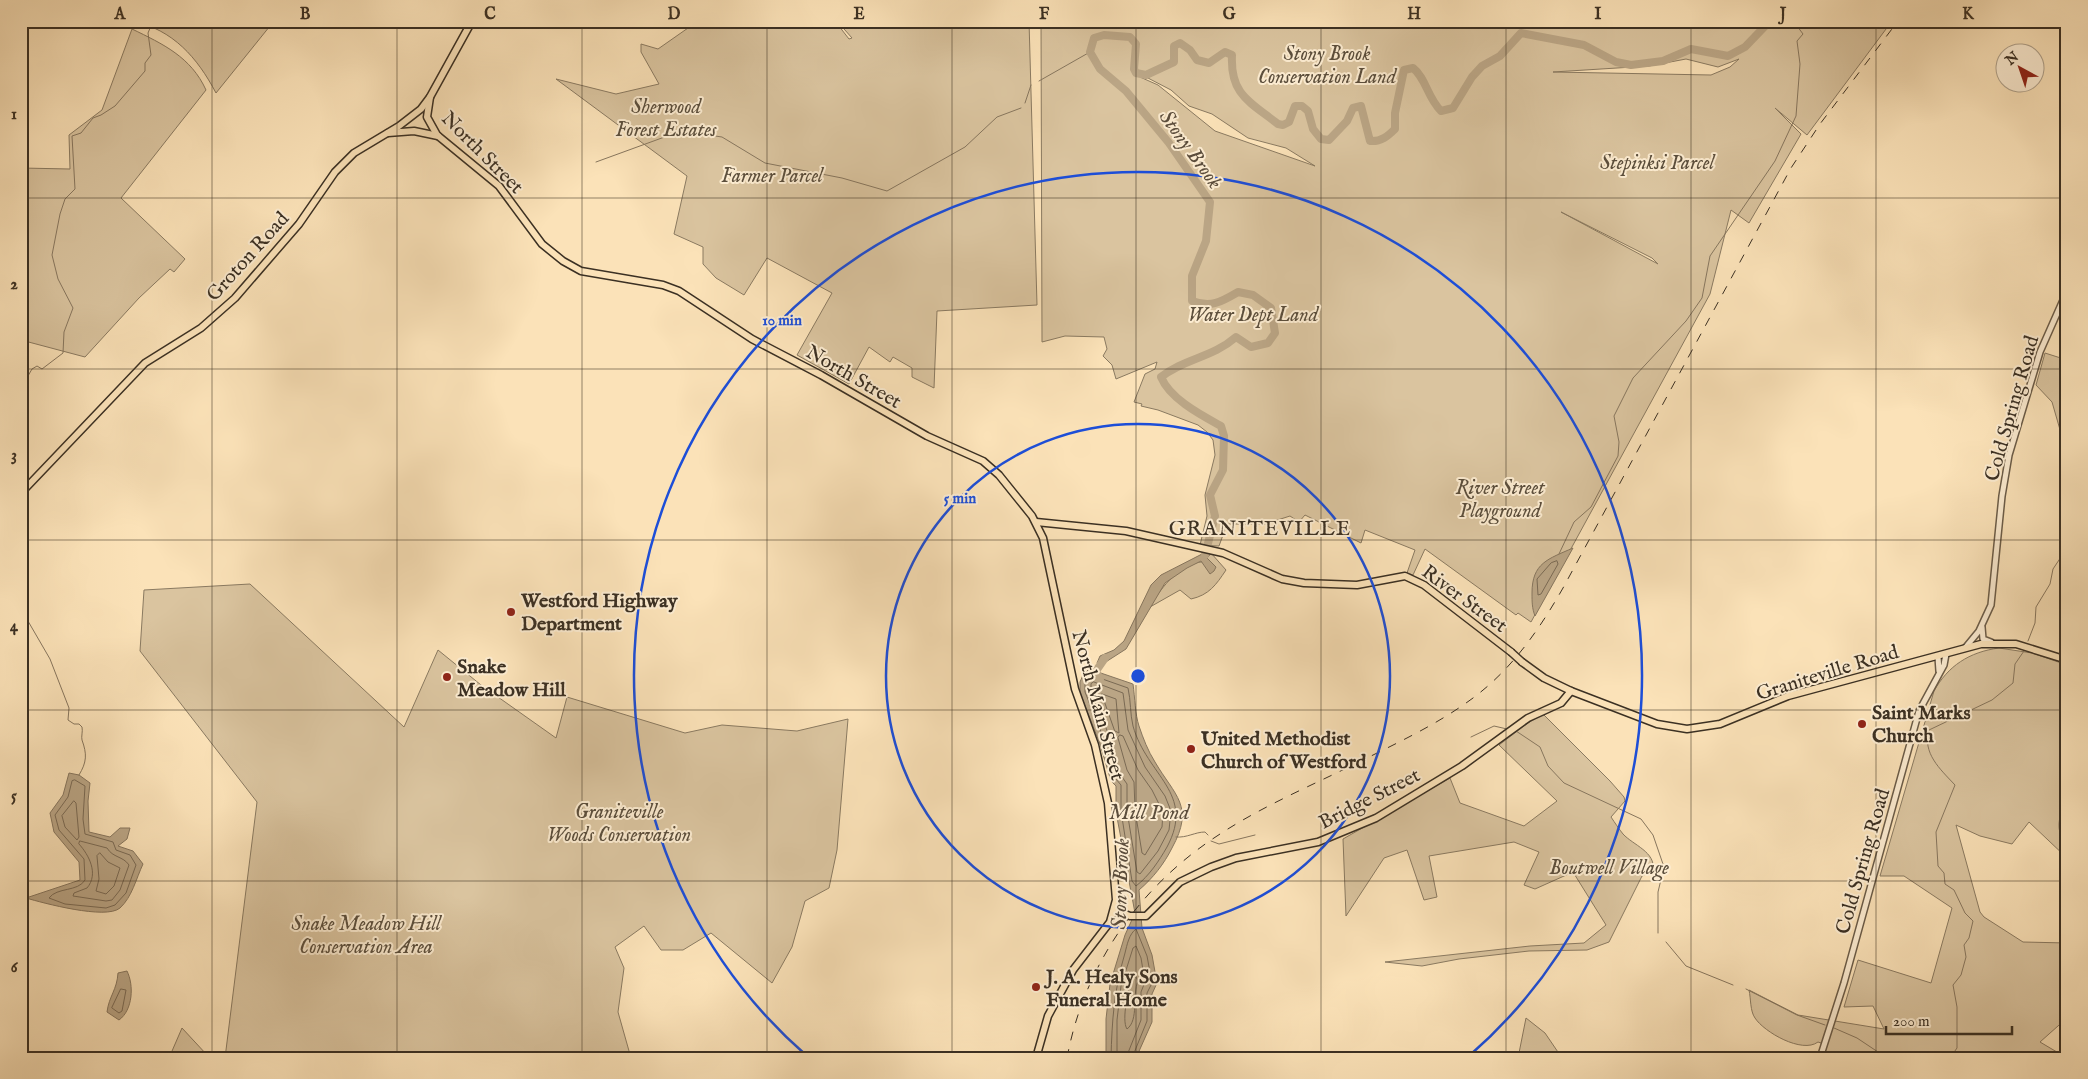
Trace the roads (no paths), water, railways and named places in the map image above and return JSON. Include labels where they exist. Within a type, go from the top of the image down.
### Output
[{"type":"main road","name":"Groton Road","points":[[21,494],[145,363],[201,328],[231,302],[299,224],[335,172],[354,153],[412,117],[430,97],[472,21]]},
{"type":"main road","name":"North Street","points":[[430,97],[427,117],[430,126],[440,138],[498,186],[542,244],[563,261],[594,274],[663,285],[692,298],[752,340],[821,375],[927,436],[984,461],[999,476],[1036,522]]},
{"type":"main road","points":[[387,133],[414,131],[440,138]]},
{"type":"main road","name":"River Street","points":[[1036,522],[1112,529],[1213,550],[1241,559],[1282,579],[1304,583],[1357,585],[1393,577],[1409,578],[1428,588],[1544,678],[1571,691]]},
{"type":"main road","name":"North Main Street","points":[[1036,522],[1044,538],[1075,688],[1095,745],[1106,795],[1116,880],[1114,910],[1107,926],[1067,979],[1048,1016],[1036,1058]]},
{"type":"main road","name":"Graniteville Road","points":[[1571,691],[1665,726],[1703,728],[1728,722],[1776,700],[1992,642],[2031,647],[2067,660]]},
{"type":"main road","name":"Bridge Street","points":[[1114,910],[1132,916],[1146,916],[1180,882],[1211,867],[1236,858],[1318,842],[1376,818],[1462,766],[1528,718],[1561,703],[1571,691]]},
{"type":"street","name":"Cold Spring Road","points":[[1965,648],[1982,625],[1991,605],[1994,592],[1997,544],[2010,455],[2040,352],[2067,291]]},
{"type":"street","points":[[1982,625],[1983,638],[1992,642]]},
{"type":"street","name":"Cold Spring Road","points":[[1820,1058],[1844,983],[1919,711],[1944,665],[1946,654]]},
{"type":"street","name":"Cold Spring Road","points":[[1938,656],[1938,674]]},
{"type":"water","points":[[1573,548],[1535,616],[1532,605],[1532,593],[1538,568],[1556,555]]},
{"type":"water","points":[[1204,553],[1211,553],[1207,558],[1216,567],[1214,571],[1210,574],[1201,561],[1165,583],[1126,649],[1101,665],[1097,663],[1100,656],[1114,650],[1124,641],[1151,585],[1161,575]]},
{"type":"water","name":"Mill Pond","points":[[1089,669],[1133,684],[1137,716],[1144,740],[1152,758],[1180,802],[1182,811],[1179,834],[1169,854],[1158,871],[1139,890],[1142,928],[1152,955],[1157,983],[1152,994],[1152,1022],[1136,1058],[1106,1058],[1106,1019],[1110,984],[1125,935],[1135,913],[1116,812],[1116,786],[1111,781],[1100,744],[1080,693],[1080,682],[1083,675]]},
{"type":"water","points":[[69,773],[79,775],[90,783],[88,801],[89,832],[110,837],[120,828],[130,828],[127,839],[118,846],[133,851],[143,864],[128,899],[120,908],[113,911],[102,912],[74,909],[26,898],[80,880],[79,862],[54,832],[50,813],[63,795]]},
{"type":"water","points":[[2067,799],[2067,845],[2060,834],[2059,823]]},
{"type":"water","points":[[127,971],[131,983],[130,1004],[124,1016],[119,1020],[107,1012],[118,973]]},
{"type":"waterway","points":[[21,388],[32,369],[37,366],[42,369],[63,353],[64,332],[73,308],[58,279],[52,255],[65,199],[75,189],[72,136],[81,133],[93,118],[115,106],[145,71],[145,63],[151,55],[148,33],[153,21]]},
{"type":"waterway","name":"Stony Brook","points":[[1205,555],[1215,516],[1210,495],[1223,470],[1224,436],[1221,426],[1179,399],[1165,385],[1161,377],[1179,366],[1218,349],[1236,337],[1251,347],[1268,343],[1275,333],[1271,308],[1253,295],[1238,292],[1216,303],[1205,304],[1192,301],[1192,276],[1206,241],[1210,202],[1169,143],[1126,91],[1100,69],[1090,52],[1094,38],[1104,35],[1130,37],[1136,44],[1134,69],[1136,73],[1146,75],[1174,62],[1174,46],[1180,43],[1190,50],[1197,60],[1209,63],[1225,52],[1232,55],[1232,69],[1238,89],[1251,103],[1278,124],[1283,125],[1289,122],[1295,106],[1302,106],[1308,111],[1313,129],[1321,139],[1329,140],[1347,121],[1353,108],[1361,106],[1370,141],[1378,141],[1395,129],[1395,113],[1404,70],[1413,68],[1417,72],[1436,106],[1441,111],[1453,108],[1472,77],[1482,66],[1500,56],[1521,33],[1584,45],[1616,62],[1631,65],[1663,61],[1691,49],[1728,56],[1745,47],[1770,21]]},
{"type":"waterway","points":[[1559,554],[1574,522],[1591,507],[1618,456],[1619,442],[1614,416],[1633,378],[1686,321],[1702,298],[1710,256],[1775,161],[1796,116],[1800,64],[1797,41],[1803,34],[1797,26],[1782,21]]},
{"type":"waterway","points":[[1039,81],[1090,52]]},
{"type":"waterway","points":[[1025,103],[1031,85]]},
{"type":"waterway","points":[[596,162],[681,131],[722,137],[765,163],[842,178],[887,191],[965,147],[997,117],[1021,108]]},
{"type":"waterway","points":[[2028,641],[2035,623],[2036,607],[2050,584],[2053,569],[2066,545],[2065,537]]},
{"type":"waterway","points":[[21,609],[50,659],[69,708],[68,720],[82,727],[85,758],[84,766],[79,775]]},
{"type":"waterway","points":[[1950,1058],[1957,1048],[1957,1007],[1953,985],[1961,975],[1966,957],[1964,945],[1969,938],[1973,921],[1965,913],[1954,890],[1945,884],[1944,873],[1938,866],[1936,832],[1955,785],[1938,767],[1930,753],[1927,738],[1929,730],[1992,700],[2013,683],[2015,664],[2024,651]]},
{"type":"waterway","name":"Stony Brook","points":[[1100,680],[1096,671],[1105,658]]},
{"type":"waterway","points":[[1471,737],[1494,726],[1507,729]]},
{"type":"waterway","points":[[1516,731],[1540,747],[1548,766],[1564,783],[1641,819],[1653,835],[1664,867],[1658,892],[1658,933]]},
{"type":"waterway","points":[[1176,837],[1205,832],[1208,835]]},
{"type":"waterway","points":[[1211,841],[1219,844],[1255,835]]},
{"type":"waterway","points":[[21,896],[26,898]]},
{"type":"waterway","points":[[1666,942],[1686,966],[1733,985]]},
{"type":"waterway","points":[[1746,989],[1797,1015],[1825,1025]]},
{"type":"waterway","points":[[1834,1028],[1857,1038],[1887,1058]]},
{"type":"railway","points":[[1067,1058],[1075,1024],[1101,961],[1119,932],[1140,904],[1163,879],[1189,856],[1234,825],[1288,796],[1404,740],[1446,716],[1487,687],[1524,648],[1563,588],[1791,168],[1820,124],[1898,21]]},
{"type":"place","name":"Westford Highway Department","points":[[511,612]]},
{"type":"place","name":"Snake Meadow Hill","points":[[447,677]]},
{"type":"place","name":"Saint Marks Church","points":[[1862,724]]},
{"type":"place","name":"United Methodist Church of Westford","points":[[1191,749]]},
{"type":"place","name":"J. A. Healy Sons Funeral Home","points":[[1036,987]]},
{"type":"district","name":"GRANITEVILLE","points":[[1260,528]]},
{"type":"park label","name":"Stony Brook Conservation Land","points":[[1327,64]]},
{"type":"park label","name":"Sherwood Forest Estates","points":[[666,118]]},
{"type":"park label","name":"Stepinksi Parcel","points":[[1657,162]]},
{"type":"park label","name":"Farmer Parcel","points":[[772,175]]},
{"type":"park label","name":"Water Dept Land","points":[[1253,314]]},
{"type":"park label","name":"River Street Playground","points":[[1500,498]]},
{"type":"park label","name":"Graniteville Woods Conservation","points":[[619,822]]},
{"type":"park label","name":"Boutwell Village","points":[[1609,867]]},
{"type":"park label","name":"Snake Meadow Hill Conservation Area","points":[[366,934]]}]
